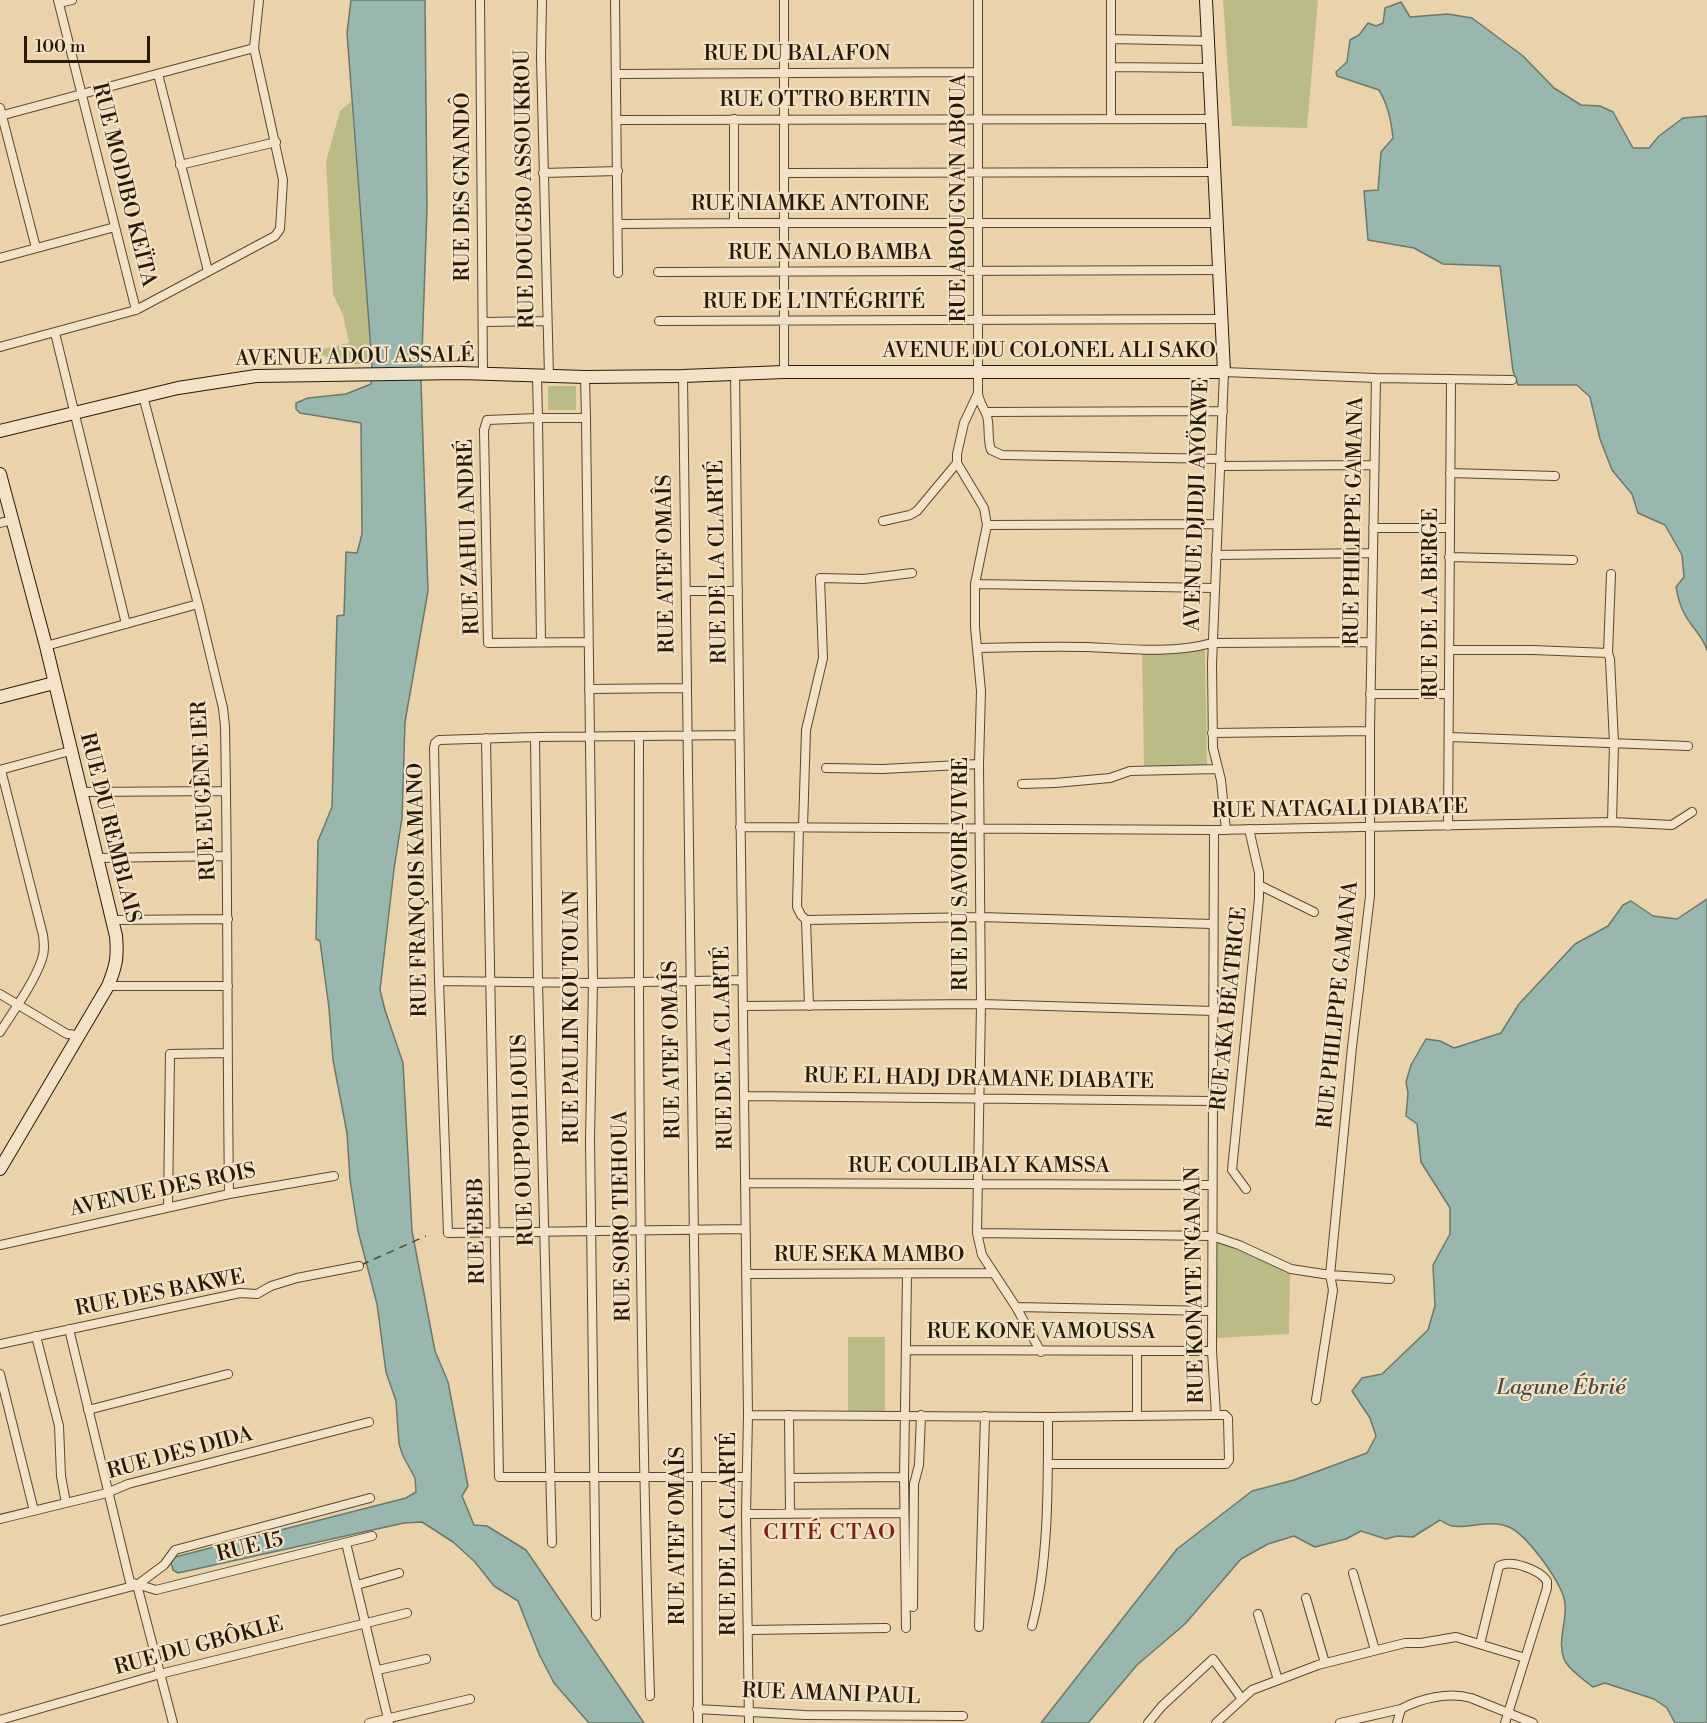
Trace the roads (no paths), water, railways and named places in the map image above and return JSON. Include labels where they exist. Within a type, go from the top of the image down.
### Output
[{"type":"street","points":[[59,2],[72,0]]},
{"type":"street","points":[[0,347],[136,310],[275,236],[280,229],[283,180],[254,48],[259,0]]},
{"type":"street","name":"RUE DES GNANDÔ","points":[[480,0],[483,374]]},
{"type":"street","name":"RUE DOUGBO ASSOUKROU","points":[[541,642],[538,418],[547,321],[541,57],[542,0]]},
{"type":"street","points":[[615,0],[618,273]]},
{"type":"street","points":[[784,0],[784,372]]},
{"type":"street","name":"RUE ABOUGNAN ABOUA","points":[[978,0],[978,393],[980,404],[986,412],[991,450],[995,454],[1221,462]]},
{"type":"street","points":[[1111,0],[1111,119]]},
{"type":"street","name":"AVENUE DJIDJI AYÖKWE","points":[[1206,0],[1224,372],[1212,643],[1212,733],[1217,770],[1224,798],[1226,830]]},
{"type":"street","name":"RUE MODIBO KEÏTA","points":[[59,2],[136,310]]},
{"type":"street","points":[[1111,39],[1208,41]]},
{"type":"street","points":[[36,248],[1,113],[254,48]]},
{"type":"street","points":[[1111,67],[1209,68]]},
{"type":"street","name":"RUE DU BALAFON","points":[[616,74],[978,72]]},
{"type":"street","points":[[158,74],[208,271]]},
{"type":"street","name":"RUE OTTRO BERTIN","points":[[617,120],[1213,118]]},
{"type":"street","points":[[734,119],[734,223]]},
{"type":"street","points":[[180,165],[276,142]]},
{"type":"street","points":[[543,173],[618,171]]},
{"type":"street","points":[[784,173],[1215,172]]},
{"type":"street","name":"RUE NIAMKE ANTOINE","points":[[618,224],[1217,223]]},
{"type":"street","points":[[0,258],[115,227]]},
{"type":"street","name":"RUE NANLO BAMBA","points":[[658,273],[1219,270]]},
{"type":"street","name":"RUE DE L'INTÉGRITÉ","points":[[659,321],[1221,320]]},
{"type":"street","points":[[483,322],[547,321]]},
{"type":"street","points":[[55,333],[126,624]]},
{"type":"street","name":"AVENUE DU COLONEL ALI SAKO","points":[[585,377],[784,372],[979,371],[1224,372],[1512,380]]},
{"type":"street","name":"AVENUE ADOU ASSALÉ","points":[[0,431],[74,411],[178,388],[237,379],[298,375],[461,373],[585,377]]},
{"type":"street","name":"RUE DE LA CLARTÉ","points":[[735,373],[748,1415],[746,1514],[749,1723]]},
{"type":"street","name":"RUE ATEF OMAÎS","points":[[683,376],[698,1723]]},
{"type":"street","name":"RUE PAULIN KOUTOUAN","points":[[585,377],[590,737],[592,983],[590,1140],[596,1616]]},
{"type":"street","name":"RUE PHILIPPE GAMANA","points":[[1316,1400],[1333,1290],[1330,1275],[1351,1058],[1370,896],[1370,694],[1376,378]]},
{"type":"street","name":"RUE DE LA BERGE","points":[[1448,826],[1451,379]]},
{"type":"street","points":[[883,521],[910,515],[917,511],[957,463],[959,441],[964,423],[978,393]]},
{"type":"street","name":"RUE EUGÈNE 1ER","points":[[144,396],[223,708],[228,919],[229,1194]]},
{"type":"street","points":[[986,412],[1223,411]]},
{"type":"street","points":[[538,418],[586,418]]},
{"type":"street","name":"RUE ZAHUI ANDRÉ","points":[[538,418],[487,420],[484,430],[488,643],[588,642]]},
{"type":"street","points":[[1221,462],[1374,465]]},
{"type":"street","points":[[957,463],[984,508],[987,525],[1217,524]]},
{"type":"street","points":[[1450,473],[1555,476]]},
{"type":"street","name":"RUE DU REMBLAIS","points":[[0,474],[6,522],[46,646],[116,936],[117,960],[108,986],[0,1169]]},
{"type":"street","name":"RUE DU SAVOIR-VIVRE","points":[[987,525],[975,584],[975,617],[981,691],[979,765],[981,1004],[977,1233],[982,1255],[1016,1307],[1041,1352]]},
{"type":"street","points":[[1373,528],[1449,528]]},
{"type":"street","points":[[1216,555],[1373,553]]},
{"type":"street","points":[[1449,557],[1573,560]]},
{"type":"street","points":[[809,1006],[806,920],[797,907],[806,730],[823,658],[820,578],[864,579],[912,573]]},
{"type":"street","points":[[1611,574],[1608,653],[1614,743],[1612,822]]},
{"type":"street","points":[[975,584],[1214,588]]},
{"type":"street","points":[[686,591],[738,591]]},
{"type":"street","points":[[46,646],[198,604]]},
{"type":"street","points":[[978,648],[1062,646],[1171,651],[1191,649],[1212,643],[1371,642]]},
{"type":"street","points":[[1449,650],[1608,653]]},
{"type":"street","points":[[0,697],[54,683]]},
{"type":"street","points":[[589,689],[687,688]]},
{"type":"street","points":[[1370,694],[1449,694]]},
{"type":"street","points":[[1212,733],[1370,731]]},
{"type":"street","name":"RUE FRANÇOIS KAMANO","points":[[496,1232],[448,1233],[438,981],[435,743],[440,740],[486,738],[739,735]]},
{"type":"street","name":"RUE SORO TIEHOUA","points":[[639,736],[638,981],[645,1539],[650,1696]]},
{"type":"street","name":"RUE OUPPOH LOUIS","points":[[535,737],[538,982],[552,1543]]},
{"type":"street","points":[[1450,737],[1688,746]]},
{"type":"street","name":"RUE EBEB","points":[[486,738],[499,1477],[746,1477]]},
{"type":"street","points":[[0,1032],[43,958],[43,935],[1,770],[70,751]]},
{"type":"street","points":[[826,768],[883,769],[979,765]]},
{"type":"street","points":[[1022,784],[1110,777],[1130,771],[1217,770]]},
{"type":"street","points":[[81,792],[226,791]]},
{"type":"street","name":"RUE NATAGALI DIABATE","points":[[740,827],[1226,830],[1612,822],[1672,825],[1692,812]]},
{"type":"street","name":"RUE AKA BÉATRICE","points":[[1246,1189],[1232,1170],[1259,885],[1256,854],[1249,829]]},
{"type":"street","name":"RUE KONATE N'GANAN","points":[[748,1415],[1047,1417],[1216,1415],[1212,1351],[1214,830]]},
{"type":"street","points":[[97,858],[227,856]]},
{"type":"street","points":[[1259,885],[1314,912]]},
{"type":"street","points":[[806,920],[980,917],[1212,924]]},
{"type":"street","points":[[112,920],[228,919]]},
{"type":"street","points":[[438,981],[592,983],[742,980]]},
{"type":"street","points":[[108,986],[228,986]]},
{"type":"street","points":[[0,994],[67,1034],[78,1035]]},
{"type":"street","points":[[743,1006],[981,1004],[1214,1011]]},
{"type":"street","points":[[168,1207],[170,1054],[227,1053]]},
{"type":"street","name":"RUE EL HADJ DRAMANE DIABATE","points":[[744,1096],[1213,1101]]},
{"type":"street","name":"AVENUE DES ROIS","points":[[0,1245],[229,1194],[334,1176]]},
{"type":"street","name":"RUE COULIBALY KAMSSA","points":[[745,1183],[1212,1185]]},
{"type":"street","points":[[496,1232],[745,1230]]},
{"type":"street","points":[[977,1233],[1212,1236],[1239,1245],[1291,1269],[1330,1275],[1390,1279]]},
{"type":"street","name":"RUE DES BAKWE","points":[[0,1344],[240,1293],[257,1294],[271,1286],[297,1278],[359,1266]]},
{"type":"street","name":"RUE SEKA MAMBO","points":[[746,1274],[992,1273]]},
{"type":"street","points":[[906,1628],[904,1477],[907,1275]]},
{"type":"street","points":[[1016,1307],[1212,1311]]},
{"type":"street","points":[[69,1329],[127,1577],[136,1586],[173,1723]]},
{"type":"street","points":[[36,1336],[59,1426],[61,1476],[66,1503]]},
{"type":"street","name":"RUE KONE VAMOUSSA","points":[[907,1350],[1212,1351]]},
{"type":"street","points":[[1137,1352],[1137,1416]]},
{"type":"street","points":[[0,1374],[34,1510]]},
{"type":"street","points":[[88,1410],[228,1374]]},
{"type":"street","points":[[789,1415],[790,1514]]},
{"type":"street","points":[[913,1607],[914,1484],[919,1465],[921,1415]]},
{"type":"street","points":[[1048,1464],[1226,1464],[1230,1460],[1228,1418],[1225,1415],[1216,1415]]},
{"type":"street","points":[[979,1627],[985,1416]]},
{"type":"street","points":[[1032,1626],[1040,1596],[1048,1464],[1047,1417]]},
{"type":"street","name":"RUE DES DIDA","points":[[0,1519],[107,1493],[128,1484],[369,1422]]},
{"type":"street","points":[[790,1478],[904,1477]]},
{"type":"street","points":[[0,1621],[136,1586],[164,1565],[175,1550],[370,1498]]},
{"type":"street","points":[[746,1514],[904,1513]]},
{"type":"street","name":"RUE I5","points":[[136,1586],[156,1590],[372,1536]]},
{"type":"street","points":[[346,1543],[389,1720]]},
{"type":"street","points":[[1480,1644],[1499,1566],[1510,1563],[1543,1575],[1547,1581],[1505,1723]]},
{"type":"street","points":[[357,1585],[399,1573]]},
{"type":"street","points":[[1353,1573],[1375,1650]]},
{"type":"street","points":[[1306,1598],[1325,1663]]},
{"type":"street","name":"RUE DU GBÔKLE","points":[[0,1720],[160,1674],[408,1613]]},
{"type":"street","points":[[1258,1614],[1278,1680]]},
{"type":"street","points":[[748,1630],[886,1628]]},
{"type":"street","points":[[1216,1723],[1252,1690],[1325,1663],[1405,1642],[1421,1643],[1456,1637],[1525,1658]]},
{"type":"street","points":[[378,1670],[426,1659]]},
{"type":"street","points":[[1148,1723],[1162,1706],[1213,1659],[1242,1699]]},
{"type":"street","points":[[1340,1723],[1448,1695],[1462,1695],[1533,1723]]},
{"type":"street","points":[[369,1723],[470,1699]]},
{"type":"street","name":"RUE AMANI PAUL","points":[[697,1709],[805,1714],[963,1716]]},
{"type":"street","points":[[1397,1723],[1401,1709]]},
{"type":"water","points":[[351,0],[425,0],[427,208],[421,382],[428,591],[405,722],[402,818],[380,990],[403,1063],[412,1231],[435,1351],[448,1382],[468,1486],[462,1496],[474,1525],[487,1526],[526,1550],[644,1723],[589,1723],[554,1683],[539,1654],[518,1601],[494,1586],[475,1562],[453,1542],[422,1522],[404,1523],[178,1573],[173,1570],[171,1563],[175,1557],[406,1498],[416,1492],[415,1478],[399,1444],[396,1401],[386,1372],[377,1304],[358,1231],[350,1180],[347,1133],[333,1060],[320,941],[316,939],[318,841],[332,807],[337,616],[344,615],[346,552],[357,553],[362,534],[361,423],[300,413],[296,409],[296,403],[308,398],[346,394],[371,384],[372,364],[347,33]]},
{"type":"water","points":[[1401,2],[1410,17],[1448,14],[1472,18],[1523,56],[1554,88],[1581,105],[1600,106],[1613,112],[1633,148],[1649,148],[1659,136],[1683,118],[1707,116],[1707,650],[1681,607],[1678,597],[1676,587],[1684,577],[1682,555],[1665,525],[1638,513],[1632,494],[1612,470],[1600,439],[1590,397],[1577,385],[1518,385],[1513,371],[1500,266],[1443,264],[1414,248],[1368,240],[1364,191],[1378,190],[1381,152],[1393,138],[1390,119],[1379,90],[1337,76],[1336,72],[1347,62],[1350,40],[1359,35],[1368,23],[1376,26],[1383,23],[1385,8]]},
{"type":"water","name":"Lagune Ébrié","points":[[1707,899],[1707,1723],[1675,1723],[1667,1708],[1654,1699],[1605,1683],[1593,1687],[1564,1659],[1561,1645],[1565,1611],[1563,1596],[1559,1585],[1544,1562],[1526,1541],[1504,1525],[1459,1527],[1440,1520],[1413,1537],[1397,1536],[1386,1539],[1361,1531],[1346,1539],[1315,1547],[1294,1536],[1268,1544],[1241,1559],[1185,1624],[1137,1665],[1088,1723],[1041,1723],[1177,1549],[1252,1491],[1294,1480],[1367,1453],[1376,1436],[1370,1418],[1352,1391],[1362,1378],[1382,1374],[1428,1330],[1435,1306],[1433,1265],[1450,1234],[1450,1208],[1421,1162],[1417,1124],[1406,1116],[1408,1093],[1406,1082],[1411,1065],[1426,1039],[1440,1041],[1454,1048],[1501,1033],[1519,1004],[1575,944],[1608,926],[1623,905],[1631,901],[1653,916],[1677,919]]},
{"type":"district","name":"CITÉ CTAO","points":[[830,1534]]}]
